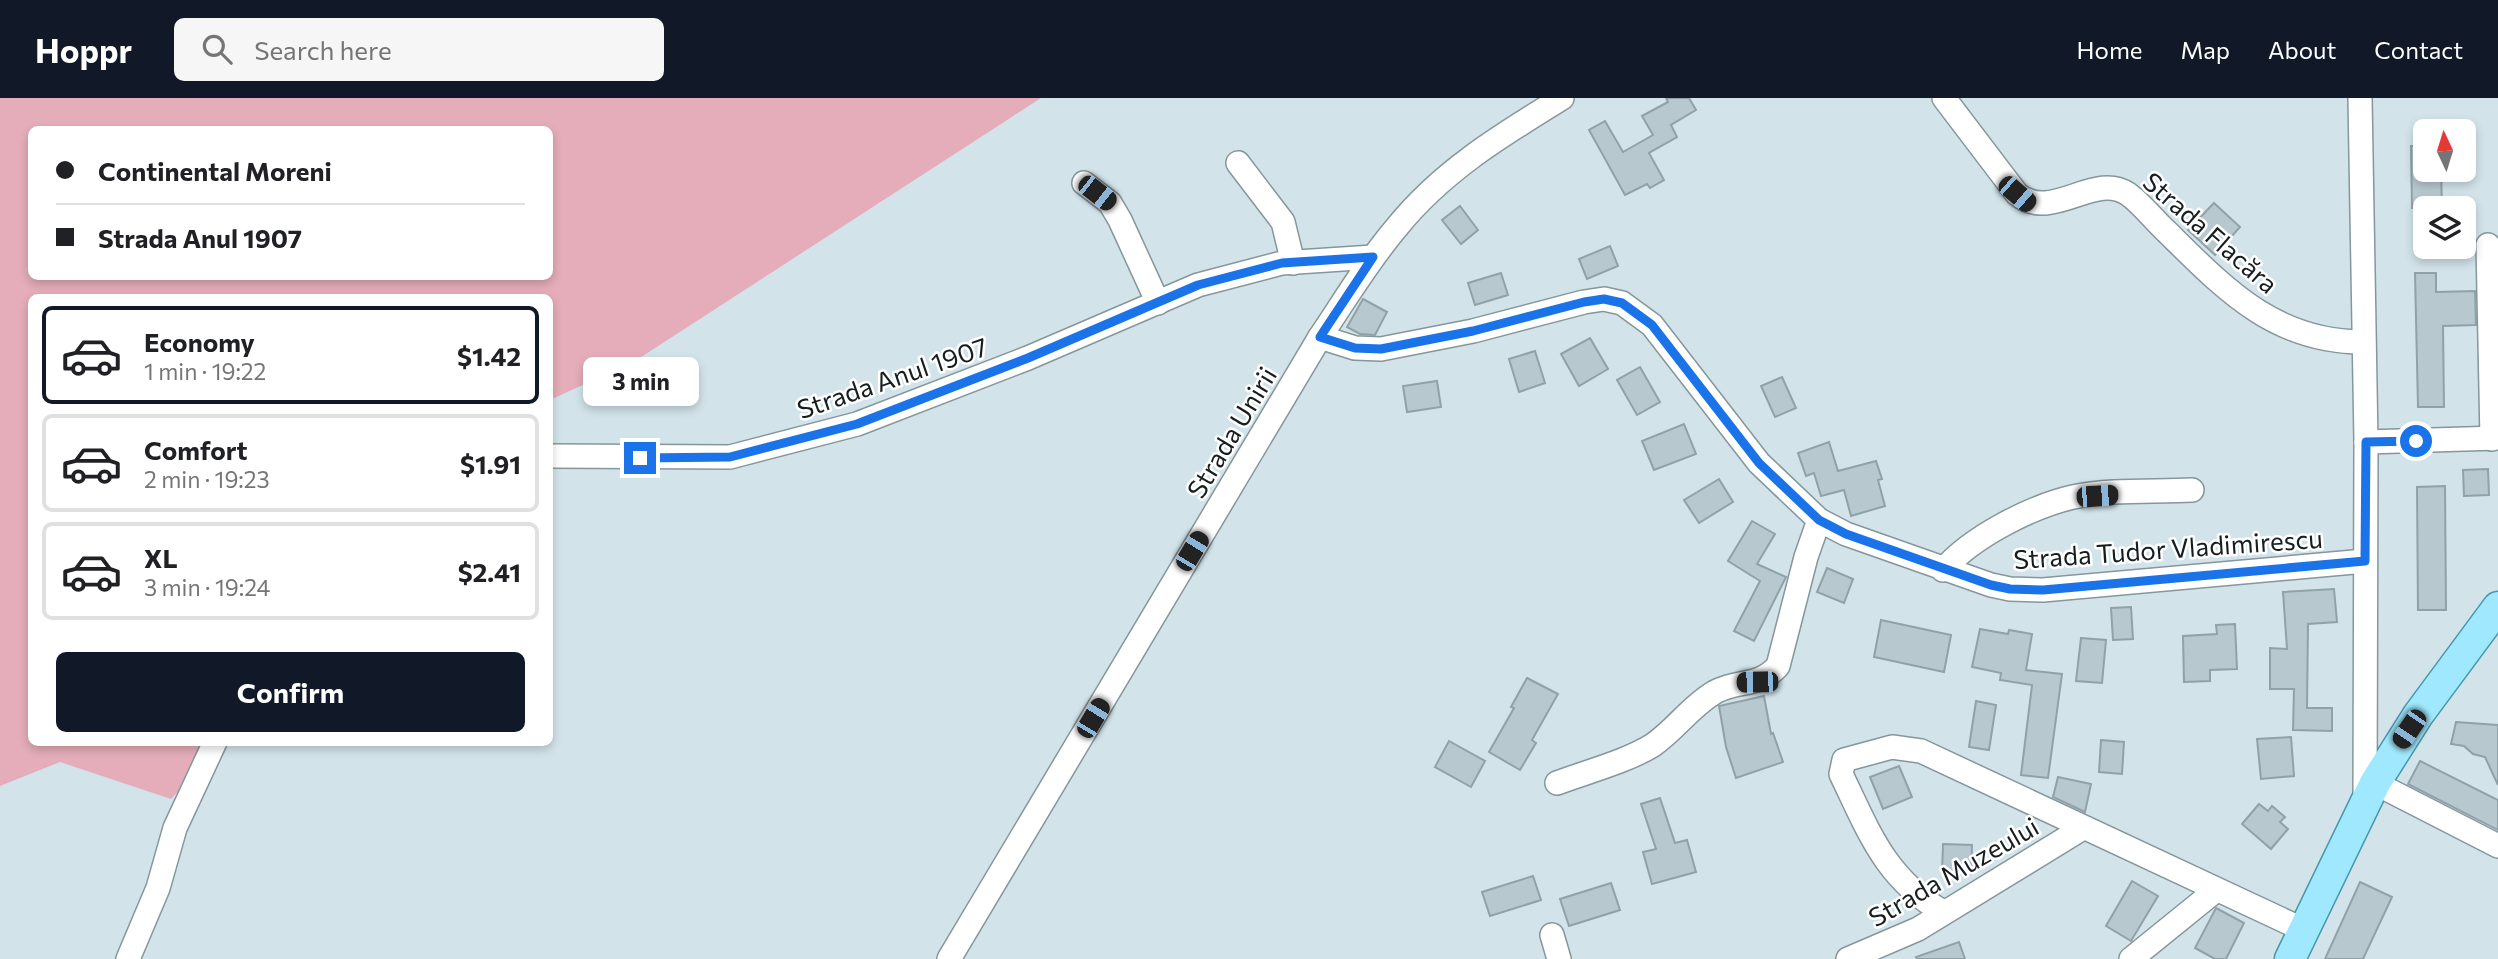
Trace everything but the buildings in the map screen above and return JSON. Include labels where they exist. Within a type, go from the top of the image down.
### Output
[{"type":"main road","points":[[2290,959],[2370,793],[2418,715],[2497,610]]},
{"type":"street","name":"Strada Unirii","points":[[949,959],[1320,337],[1373,257],[1398,225],[1460,165],[1492,141],[1562,98]]},
{"type":"street","name":"Strada Flacăra","points":[[1944,98],[2017,194],[2028,203],[2040,205],[2097,190],[2119,189],[2141,206],[2243,303],[2314,338],[2363,342]]},
{"type":"street","points":[[2360,98],[2370,793],[2498,846]]},
{"type":"street","points":[[1238,163],[1283,222],[1293,263]]},
{"type":"street","points":[[1084,183],[1110,203],[1157,303]]},
{"type":"street","points":[[2366,442],[2495,439],[2488,245]]},
{"type":"street","name":"Strada Anul 1907","points":[[553,456],[730,457],[857,424],[1028,358],[1157,303],[1245,271],[1293,263],[1373,257]]},
{"type":"street","name":"Strada Tudor Vladimirescu","points":[[1320,337],[1355,348],[1381,349],[1473,331],[1584,302],[1604,299],[1622,303],[1652,325],[1759,463],[1819,520],[1846,534],[1991,585],[2023,591],[2365,561]]},
{"type":"street","points":[[1943,569],[1972,541],[2073,497],[2192,490]]},
{"type":"street","points":[[1557,783],[1650,747],[1701,701],[1739,682],[1757,682],[1769,676],[1778,666],[1806,557],[1819,520]]},
{"type":"street","points":[[128,959],[158,888],[175,828],[213,746]]},
{"type":"street","name":"Strada Muzeului","points":[[1943,912],[1919,898],[1900,881],[1881,856],[1842,774],[1844,760],[1892,747],[1921,751],[2215,891],[2304,930]]},
{"type":"street","name":"Strada Muzeului","points":[[1848,959],[1918,929],[2083,828]]},
{"type":"street","points":[[2131,959],[2215,891]]},
{"type":"street","points":[[1552,935],[1559,959]]},
{"type":"shaded area","points":[[0,98],[1041,98],[635,361],[553,399],[553,294],[28,294],[28,746],[220,746],[171,799],[60,762],[0,786]]},
{"type":"route","points":[[640,458],[730,457],[857,424],[1028,358],[1198,285],[1282,263],[1373,257],[1320,337],[1355,348],[1381,349],[1473,331],[1584,302],[1604,299],[1622,303],[1638,312],[1652,325],[1759,463],[1819,520],[1846,534],[1943,569],[2010,589],[2043,590],[2365,561],[2366,442],[2416,441]]}]
